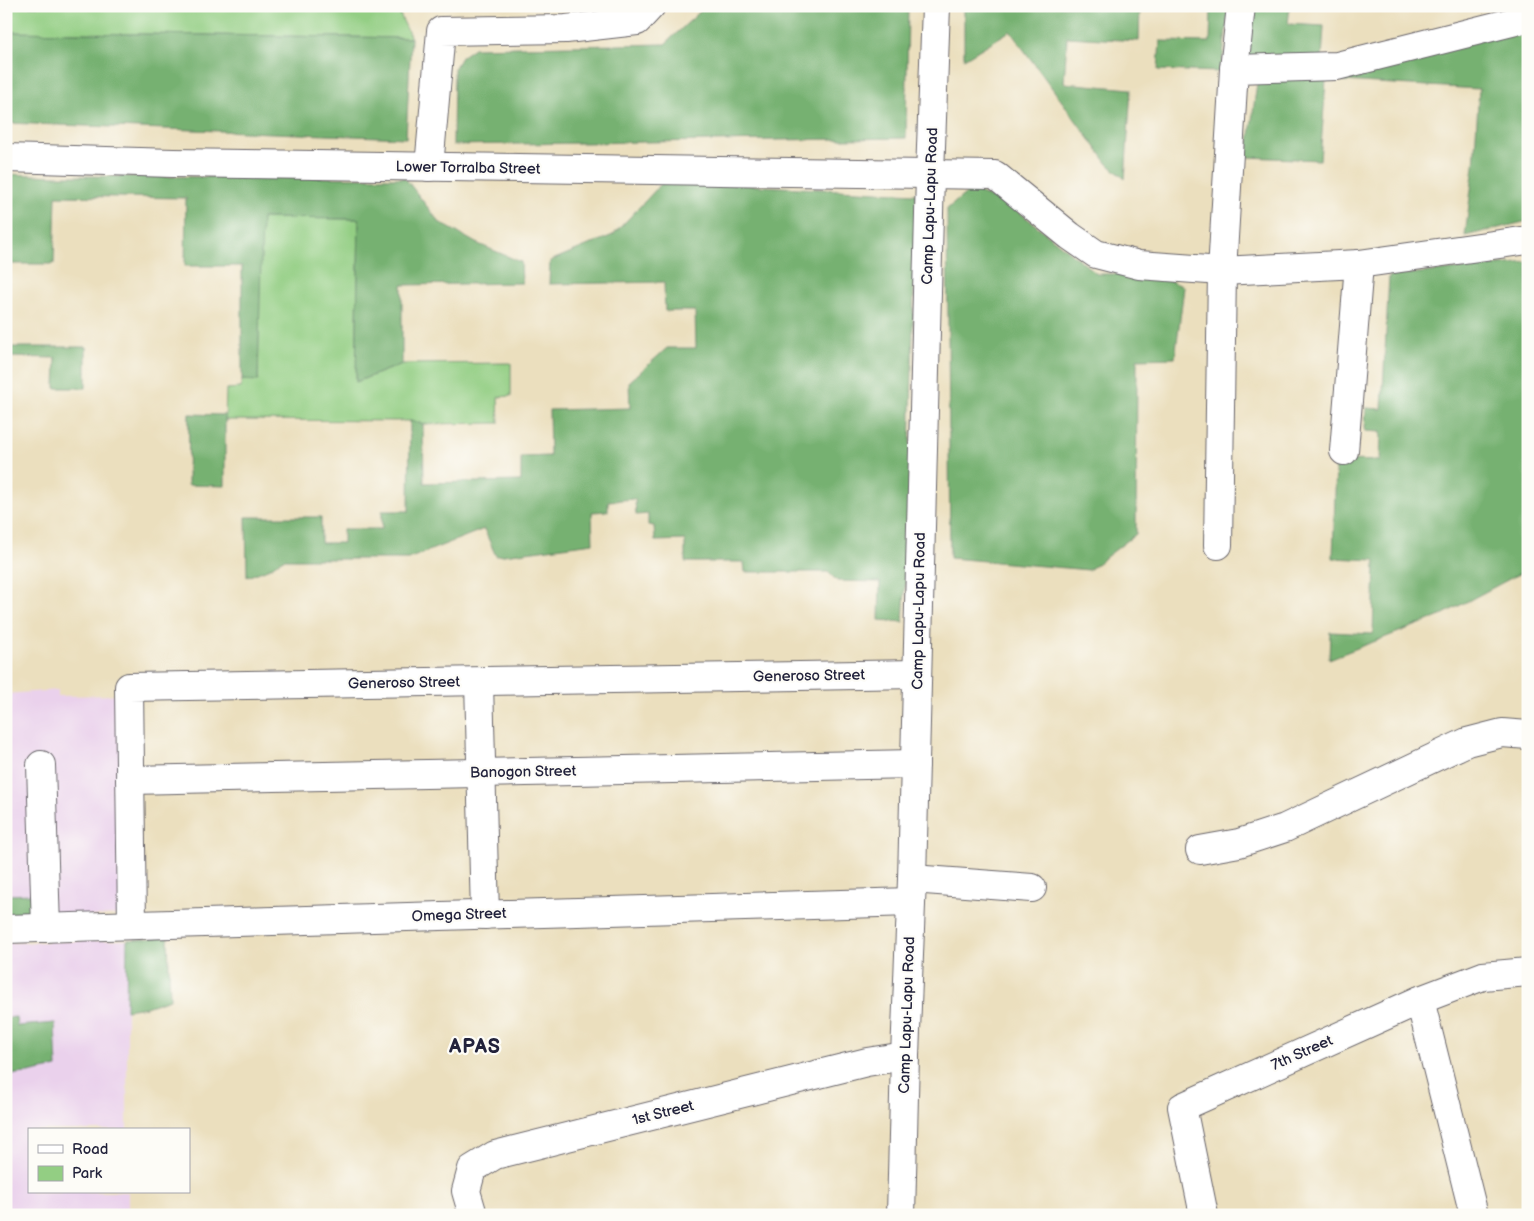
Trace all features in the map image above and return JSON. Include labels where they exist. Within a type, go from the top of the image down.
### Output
[{"type":"street","points":[[429,167],[441,31],[566,30],[637,20],[651,6]]},
{"type":"street","name":"Camp Lapu-Lapu Road","points":[[901,1215],[912,890],[936,6]]},
{"type":"street","points":[[1218,545],[1222,271],[1234,69],[1241,6]]},
{"type":"street","points":[[1234,69],[1337,66],[1528,18]]},
{"type":"street","name":"Lower Torralba Street","points":[[6,158],[182,163],[994,175],[1070,236],[1096,254],[1139,265],[1222,271],[1359,264],[1528,240]]},
{"type":"street","points":[[1344,452],[1359,264]]},
{"type":"street","name":"Generoso Street","points":[[132,925],[129,688],[918,674]]},
{"type":"street","points":[[479,682],[485,915]]},
{"type":"street","points":[[1200,850],[1239,843],[1285,828],[1467,742],[1502,733],[1528,735]]},
{"type":"street","name":"Banogon Street","points":[[130,780],[915,764]]},
{"type":"street","points":[[41,765],[46,928]]},
{"type":"street","name":"Omega Street","points":[[6,929],[485,915],[912,890],[1032,888]]},
{"type":"street","name":"7th Street","points":[[1204,1215],[1182,1107],[1420,1000],[1483,976],[1528,972]]},
{"type":"street","points":[[1420,1000],[1474,1215]]},
{"type":"street","name":"1st Street","points":[[473,1215],[466,1191],[472,1168],[495,1155],[867,1062],[905,1056]]},
{"type":"shaded area","points":[[58,690],[58,696],[121,695],[125,915],[6,919],[6,694]]},
{"type":"shaded area","points":[[127,940],[127,1128],[28,1128],[28,1194],[128,1194],[128,1215],[6,1215],[6,943]]},
{"type":"green space","points":[[6,6],[396,6],[411,38],[6,32]]},
{"type":"green space","points":[[706,6],[908,6],[906,138],[453,145],[454,69],[461,57],[474,48],[665,44]]},
{"type":"green space","points":[[964,6],[1140,6],[1139,41],[1067,37],[1064,83],[1131,89],[1125,179],[1108,164],[1010,31],[964,59]]},
{"type":"green space","points":[[1211,6],[1229,6],[1221,72],[1158,70],[1160,41],[1210,42]]},
{"type":"green space","points":[[1250,6],[1290,6],[1288,24],[1324,26],[1322,59],[1244,60]]},
{"type":"green space","points":[[1528,28],[1528,221],[1465,236],[1474,166],[1479,89],[1326,80],[1320,160],[1247,157],[1258,75]]},
{"type":"green space","points":[[6,32],[411,38],[406,138],[6,123]]},
{"type":"green space","points":[[6,174],[405,178],[439,222],[476,243],[521,262],[522,283],[402,285],[402,364],[356,382],[359,219],[262,218],[258,381],[242,380],[242,266],[185,266],[186,198],[56,196],[54,264],[6,264]]},
{"type":"green space","points":[[664,181],[916,194],[908,542],[903,622],[879,620],[880,582],[837,581],[828,572],[745,572],[744,562],[685,562],[685,540],[655,541],[654,526],[648,525],[648,514],[636,515],[635,499],[608,501],[608,511],[592,512],[593,543],[496,556],[484,529],[408,559],[283,559],[270,568],[247,577],[246,517],[321,517],[321,543],[343,543],[343,529],[382,529],[382,511],[409,511],[410,421],[423,424],[424,483],[521,481],[521,457],[550,456],[549,410],[630,408],[629,382],[667,348],[696,348],[695,311],[665,311],[664,282],[549,284],[550,261],[613,235]]},
{"type":"green space","points":[[971,189],[1013,207],[1097,274],[1156,274],[1184,287],[1175,358],[1137,359],[1136,534],[1089,570],[950,558],[947,209]]},
{"type":"green space","points":[[261,218],[359,219],[356,382],[402,364],[511,363],[511,396],[498,397],[499,423],[423,424],[410,421],[225,420],[226,389],[241,388],[242,380],[258,380]]},
{"type":"green space","points":[[1528,262],[1528,569],[1438,617],[1329,659],[1330,632],[1373,634],[1375,560],[1333,558],[1336,462],[1347,460],[1380,461],[1381,432],[1365,431],[1366,408],[1382,409],[1389,276]]},
{"type":"green space","points":[[6,347],[86,347],[86,388],[55,388],[56,358],[6,357]]},
{"type":"green space","points":[[189,414],[225,415],[225,486],[188,485]]},
{"type":"green space","points":[[31,894],[33,918],[6,919],[6,895]]},
{"type":"green space","points":[[168,937],[170,999],[146,1007],[126,1010],[127,940]]},
{"type":"green space","points":[[16,1017],[17,1026],[55,1023],[57,1067],[6,1075],[6,1018]]},
{"type":"district","name":"APAS","points":[[475,1047]]}]
